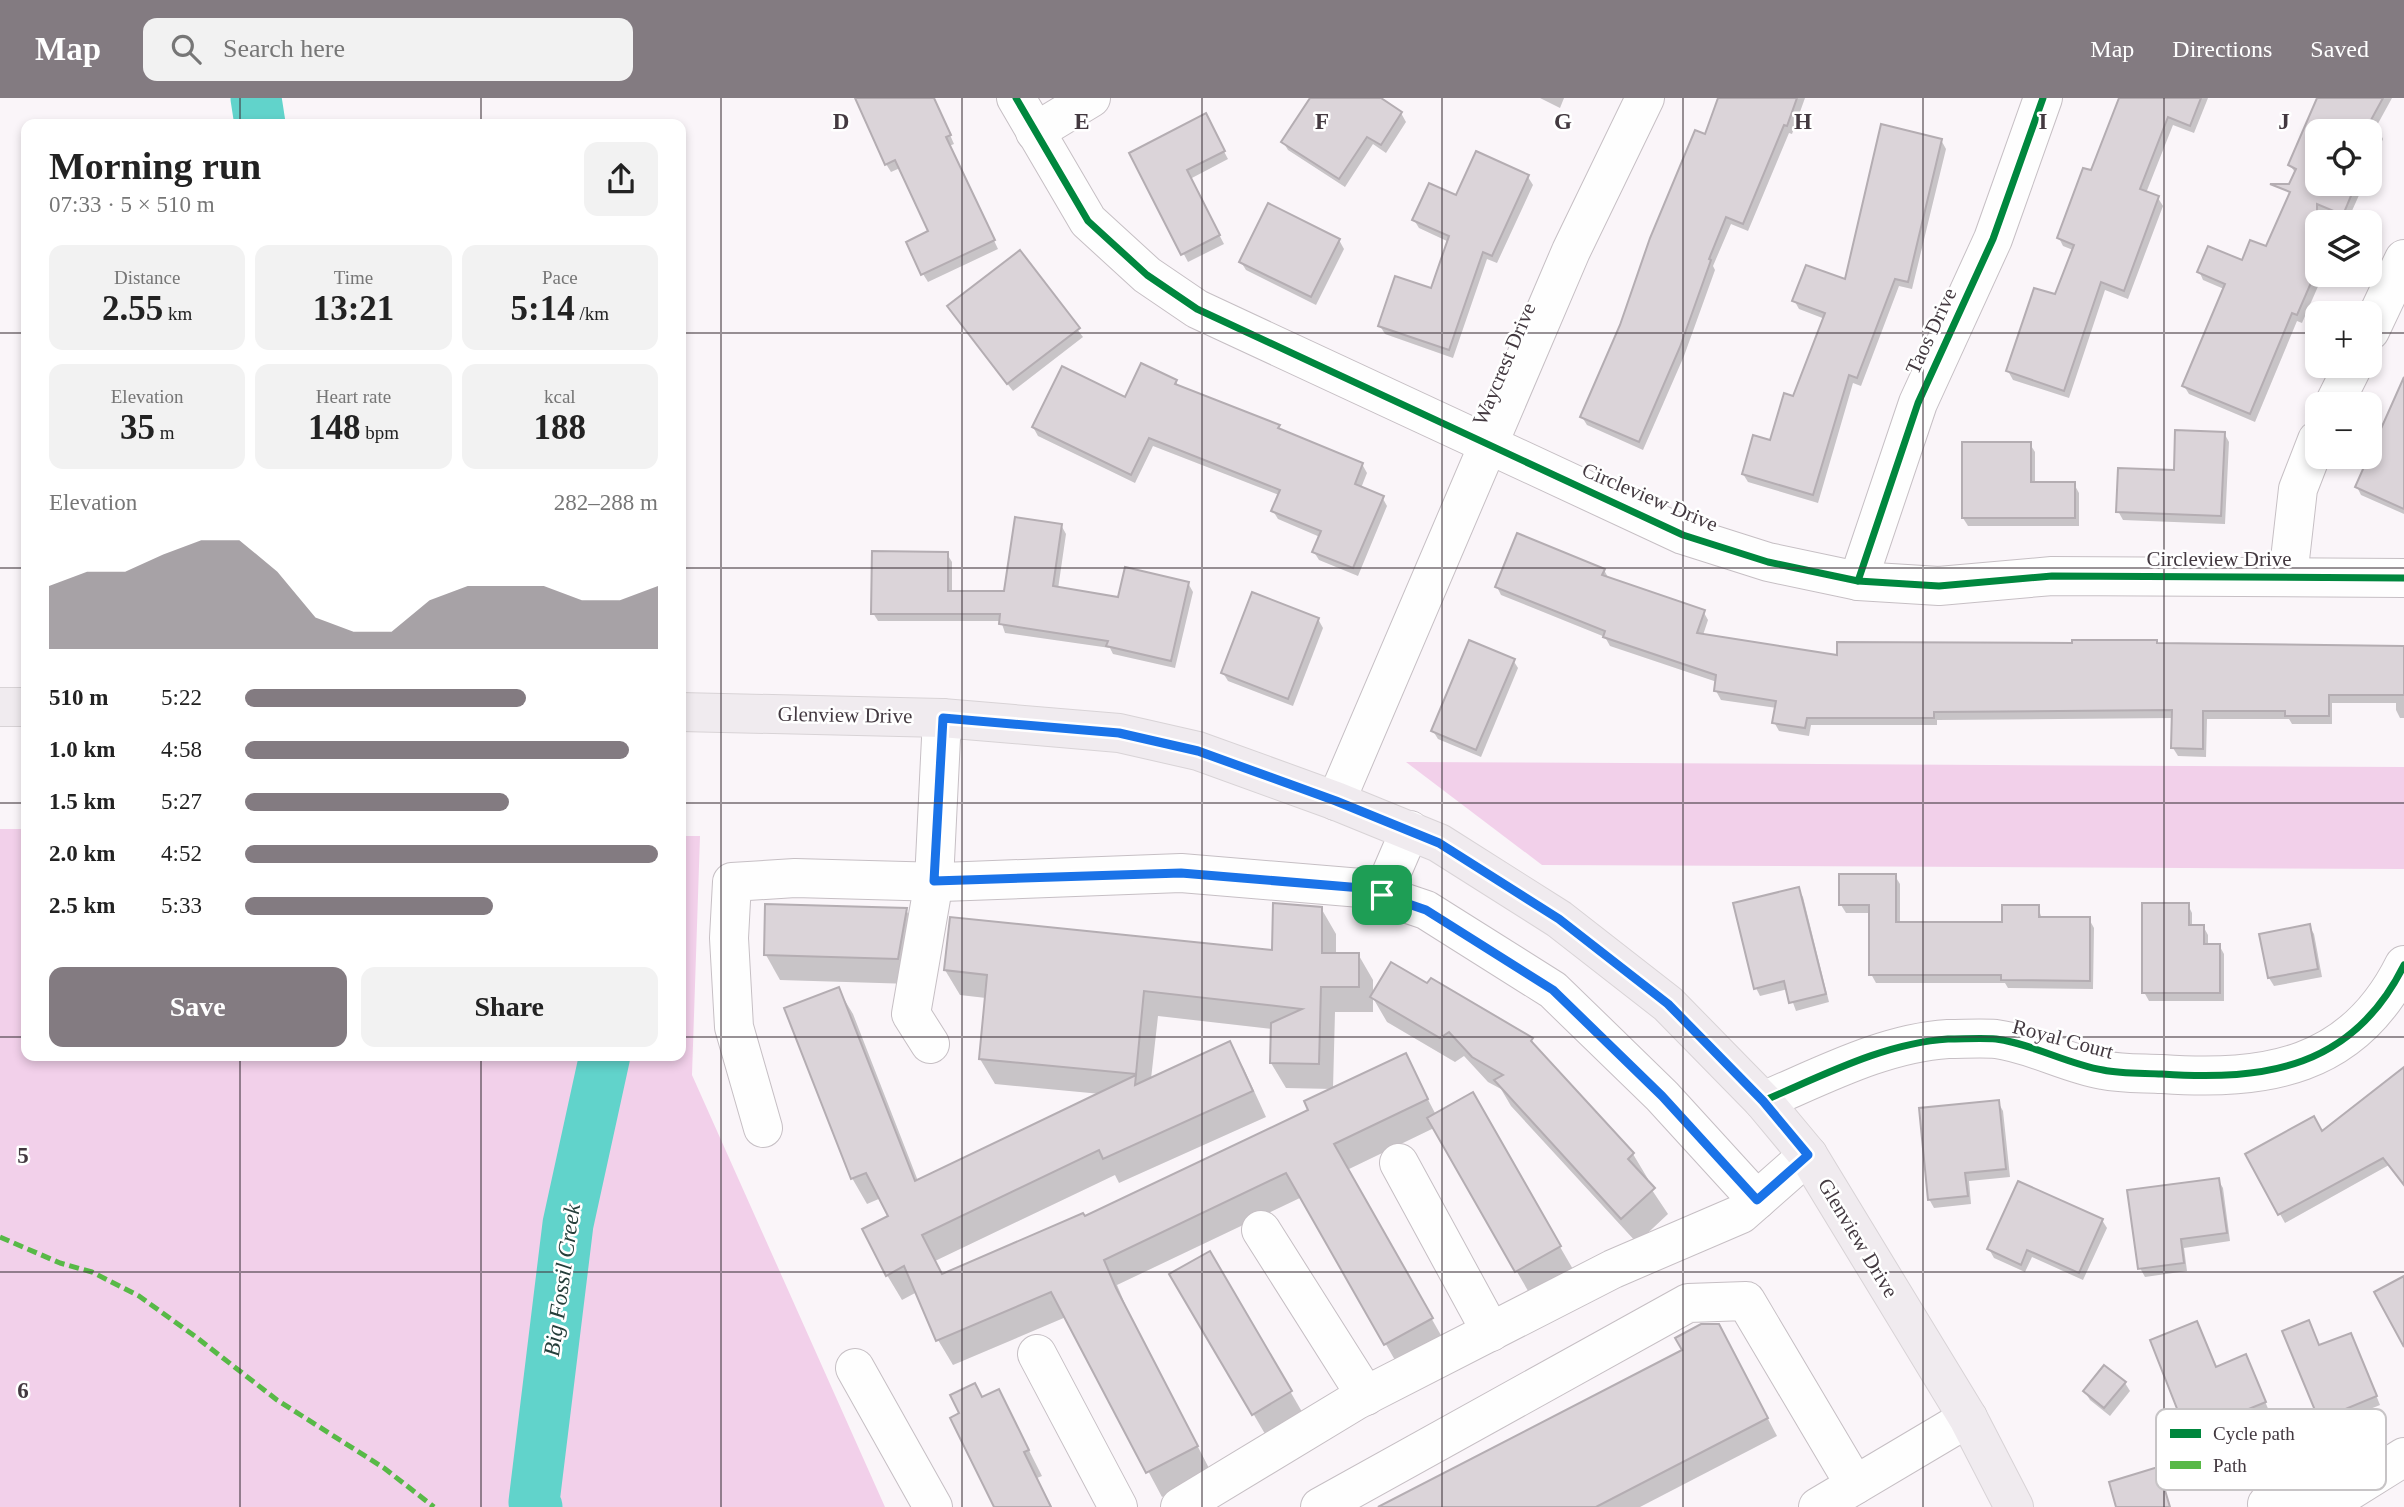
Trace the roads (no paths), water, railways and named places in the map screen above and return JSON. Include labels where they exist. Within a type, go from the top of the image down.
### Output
[{"type":"main road","points":[[0,706],[21,707]]},
{"type":"main road","name":"Glenview Drive","points":[[686,712],[943,718],[1119,733],[1198,751],[1336,801],[1439,843],[1559,919],[1668,1004],[1763,1101],[1808,1155],[1968,1418],[2014,1507]]},
{"type":"street","name":"Circleview Drive","points":[[1016,98],[1088,221],[1147,275],[1197,309],[1684,535],[1768,562],[1858,581],[1939,586],[2052,576],[2404,578]]},
{"type":"street","points":[[1035,132],[1091,98]]},
{"type":"street","name":"Waycrest Drive","points":[[1336,801],[1571,251],[1645,98]]},
{"type":"street","name":"Taos Drive","points":[[1858,581],[1917,403],[1993,239],[2043,98]]},
{"type":"street","points":[[2382,306],[2404,259]]},
{"type":"street","points":[[2288,577],[2298,489],[2306,469]]},
{"type":"street","points":[[930,1044],[911,1014],[934,881],[943,718]]},
{"type":"street","points":[[1382,895],[1410,830]]},
{"type":"street","points":[[763,1128],[734,1027],[729,938],[732,882],[795,878],[934,881],[1181,873],[1362,888],[1426,910],[1553,990],[1662,1096],[1757,1200]]},
{"type":"street","name":"Royal Court","points":[[1763,1101],[1855,1062],[1899,1048],[1946,1040],[1997,1040],[2103,1070],[2197,1077],[2249,1075],[2288,1068],[2338,1045],[2376,1009],[2394,986],[2404,965]]},
{"type":"street","points":[[1180,1507],[1366,1396],[1613,1269],[1741,1214],[1808,1155]]},
{"type":"street","points":[[1399,1163],[1491,1332]]},
{"type":"street","points":[[1261,1230],[1366,1396]]},
{"type":"street","points":[[1320,1507],[1688,1303],[1746,1301],[1855,1485]]},
{"type":"street","points":[[1037,1354],[1118,1507]]},
{"type":"street","points":[[855,1368],[933,1507]]},
{"type":"street","points":[[1818,1507],[1968,1418]]},
{"type":"street","points":[[2386,1468],[2404,1457]]},
{"type":"street","points":[[2267,1504],[2316,1501],[2351,1490]]},
{"type":"waterway","name":"Big Fossil Creek","points":[[256,98],[259,119]]},
{"type":"waterway","name":"Big Fossil Creek","points":[[537,1507],[534,1502],[568,1224],[604,1061]]}]
